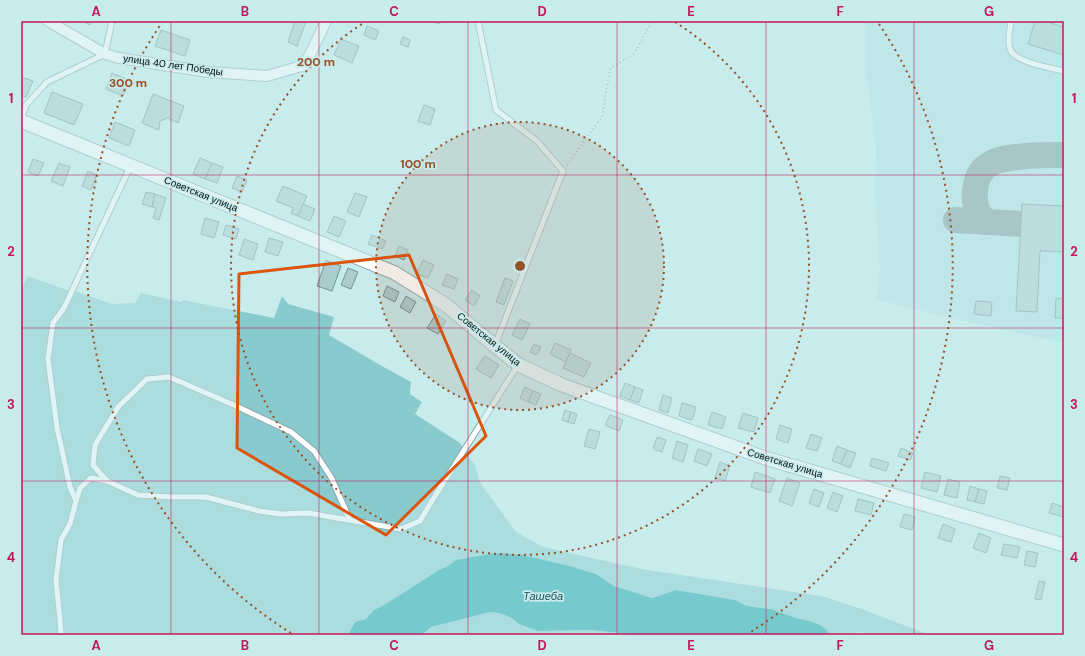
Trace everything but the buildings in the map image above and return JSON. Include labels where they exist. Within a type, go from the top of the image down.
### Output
[{"type":"street","name":"улица 40 лет Победы","points":[[48,21],[105,54],[119,58],[208,72],[267,76],[305,65],[326,21]]},
{"type":"street","name":"Советская улица","points":[[21,121],[395,273],[446,305],[519,365],[562,385],[765,458],[1064,545]]},
{"type":"lane","points":[[21,121],[26,105],[47,82],[105,54],[112,21]]},
{"type":"lane","points":[[478,21],[496,110],[537,141],[563,171],[495,346]]},
{"type":"lane","points":[[1011,21],[1009,41],[1012,53],[1030,62],[1064,71]]},
{"type":"lane","points":[[76,501],[70,487],[57,428],[48,359],[53,323],[64,308],[131,166]]},
{"type":"lane","points":[[61,635],[56,580],[61,540],[70,524],[80,488],[91,478],[107,481],[138,495],[206,497],[259,511],[281,514],[308,513],[401,529],[420,522],[519,365]]},
{"type":"lane","points":[[107,481],[93,465],[95,445],[118,407],[147,379],[169,377],[291,432],[314,451],[331,477],[350,520]]},
{"type":"path","points":[[563,171],[602,117],[610,68],[634,54],[652,21]]},
{"type":"highlighted area","points":[[409,255],[486,436],[386,535],[237,448],[239,274]]},
{"type":"shaded area","points":[[866,21],[1064,21],[1064,343],[956,319],[876,299],[880,272],[875,193],[876,145],[865,65]]},
{"type":"shaded area","points":[[28,276],[112,304],[135,303],[141,293],[181,302],[183,300],[274,318],[282,296],[288,304],[334,317],[329,335],[411,382],[410,394],[422,402],[415,414],[460,443],[475,466],[481,484],[516,532],[543,547],[641,569],[821,596],[856,607],[930,635],[871,635],[860,632],[831,635],[822,626],[810,621],[796,618],[771,609],[747,606],[735,600],[676,590],[652,598],[614,586],[596,574],[523,555],[503,553],[456,560],[374,610],[366,619],[355,622],[348,635],[21,635],[21,286],[23,286]]},
{"type":"shaded area","points":[[490,612],[499,613],[512,618],[519,624],[538,631],[592,630],[638,635],[422,635],[431,627]]},
{"type":"water","name":"Ташеба","points":[[503,553],[523,555],[596,574],[614,586],[652,598],[676,590],[735,600],[747,606],[771,609],[822,626],[831,635],[638,635],[592,630],[538,631],[519,624],[512,618],[499,613],[490,612],[431,627],[422,635],[348,635],[355,622],[366,619],[374,610],[456,560]]},
{"type":"taxiway","points":[[986,222],[980,215],[975,204],[977,181],[980,173],[986,167],[992,163],[1009,158],[1036,155],[1064,155]]},
{"type":"taxiway","points":[[956,220],[1021,224]]}]
